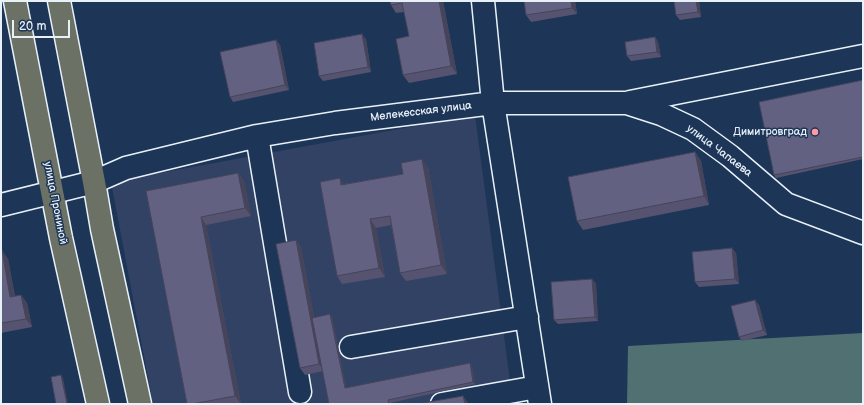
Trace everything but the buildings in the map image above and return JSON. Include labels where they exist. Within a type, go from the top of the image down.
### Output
[{"type":"main road","name":"улица Прониной","points":[[14,1],[61,238],[98,404]]},
{"type":"main road","points":[[59,1],[102,229],[140,404]]},
{"type":"street","points":[[442,404],[539,396],[493,103],[483,1]]},
{"type":"street","points":[[627,103],[863,56]]},
{"type":"street","name":"Мелекесская улица","points":[[1,205],[94,182],[126,168],[257,136],[335,123],[493,103]]},
{"type":"street","name":"улица Чапаева","points":[[493,103],[627,103],[661,114],[693,129],[730,156],[786,204],[863,233]]},
{"type":"street","points":[[257,136],[300,392]]},
{"type":"street","points":[[351,347],[527,317]]},
{"type":"shaded area","points":[[475,115],[513,404],[153,404],[111,182]]},
{"type":"green space","points":[[863,333],[863,404],[627,404],[628,346]]},
{"type":"place","name":"Димитровград","points":[[815,132]]}]
